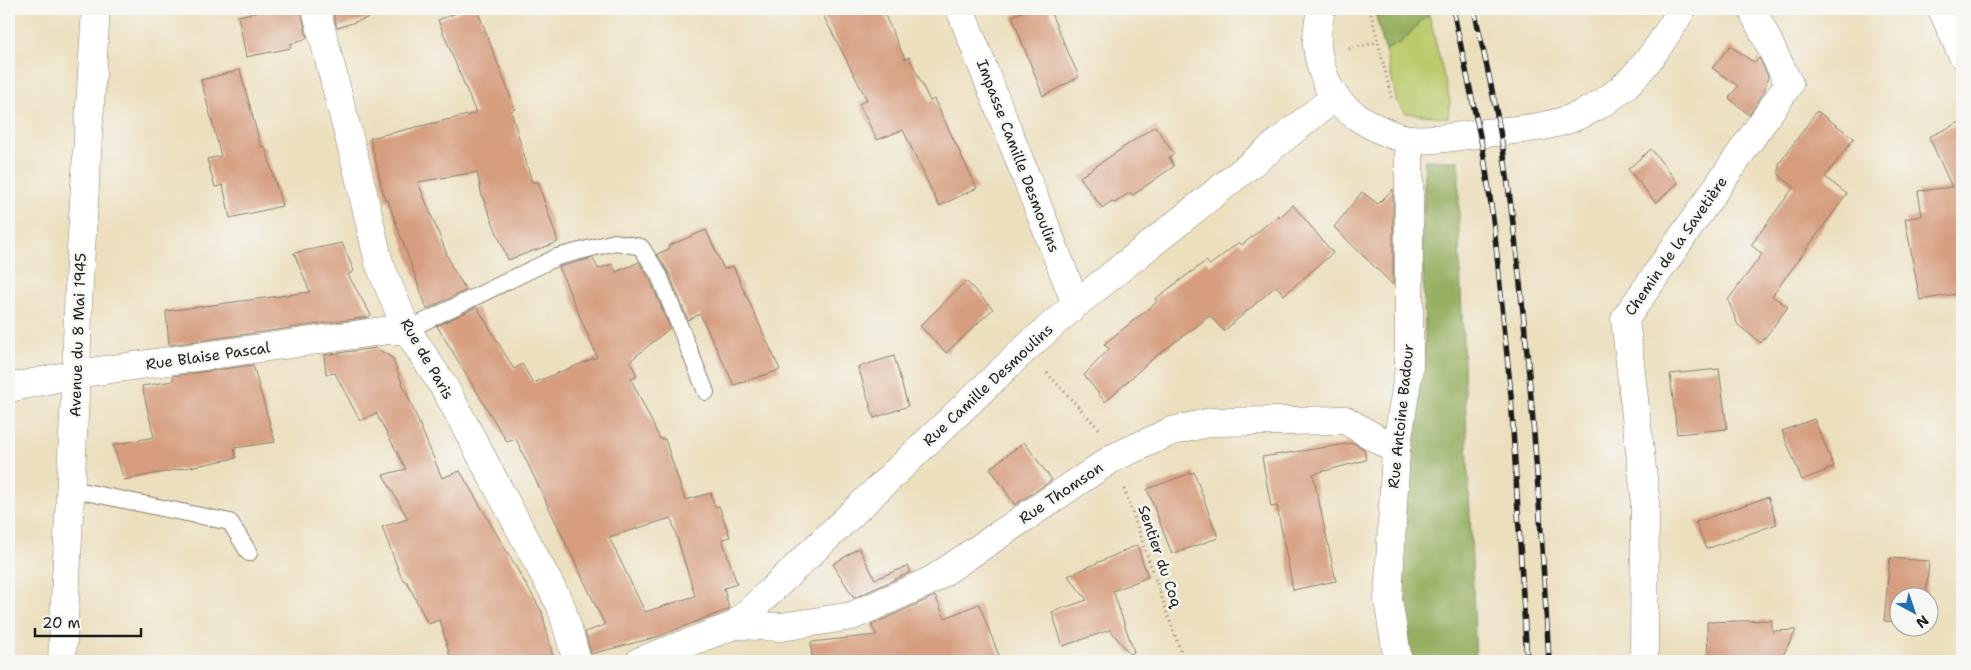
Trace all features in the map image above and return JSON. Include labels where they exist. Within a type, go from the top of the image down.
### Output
[{"type":"street","name":"Avenue du 8 Mai 1945","points":[[62,661],[79,282],[96,9]]},
{"type":"street","name":"Rue de Paris","points":[[316,9],[358,172],[379,263],[407,330],[446,390],[561,606],[576,661]]},
{"type":"street","name":"Impasse Camille Desmoulins","points":[[960,9],[1076,304]]},
{"type":"street","points":[[1320,9],[1317,46],[1323,74],[1335,97],[1359,118],[1397,135],[1533,128],[1564,122],[1610,98],[1634,77],[1654,53],[1682,9]]},
{"type":"street","name":"Chemin de la Savetière","points":[[1644,659],[1645,496],[1625,319],[1789,84],[1752,9]]},
{"type":"street","points":[[1942,9],[1962,54]]},
{"type":"street","name":"Rue Camille Desmoulins","points":[[640,661],[735,624],[1076,304],[1335,97]]},
{"type":"street","name":"Rue Antoine Badour","points":[[1397,135],[1409,369],[1396,450],[1388,600],[1398,661]]},
{"type":"street","name":"Rue Blaise Pascal","points":[[9,388],[76,374],[389,330],[407,330]]},
{"type":"street","name":"Rue Thomson","points":[[735,624],[781,627],[852,616],[932,580],[1118,455],[1172,431],[1212,422],[1345,420],[1396,450]]},
{"type":"lane","points":[[407,330],[557,257],[615,242],[641,248],[659,275],[706,392]]},
{"type":"lane","points":[[71,489],[230,522],[249,553]]},
{"type":"path","points":[[1370,9],[1396,116],[1397,135]]},
{"type":"path","points":[[1044,370],[1118,455]]},
{"type":"path","name":"Sentier du Coq","points":[[1118,455],[1184,661]]},
{"type":"green space","points":[[1374,9],[1427,9],[1429,15],[1402,42],[1385,50]]},
{"type":"green space","points":[[1429,15],[1450,101],[1448,118],[1406,113],[1397,102],[1385,50],[1402,42]]},
{"type":"green space","points":[[1425,160],[1459,161],[1459,241],[1476,661],[1408,661],[1399,595],[1408,457],[1425,337],[1422,237]]},
{"type":"building","points":[[269,9],[301,9],[307,38],[290,44],[291,48],[246,57],[238,16]]},
{"type":"building","points":[[332,9],[378,9],[379,14],[337,28]]},
{"type":"building","points":[[467,9],[477,9],[515,109],[511,111],[532,182],[538,182],[558,242],[508,260],[482,196],[477,172],[418,182],[452,267],[466,290],[427,309],[388,201],[385,200],[370,138],[476,113],[438,20]]},
{"type":"building","points":[[820,9],[882,9],[905,59],[909,57],[930,101],[934,99],[977,188],[939,206],[903,130],[877,140],[859,104],[867,100]]},
{"type":"building","points":[[1029,9],[1049,9],[1079,77],[1043,96],[1012,16]]},
{"type":"building","points":[[1730,46],[1755,63],[1759,58],[1768,76],[1764,92],[1749,115],[1729,98],[1738,86],[1712,68]]},
{"type":"building","points":[[240,70],[261,147],[265,146],[282,206],[230,218],[223,185],[215,187],[207,159],[221,156],[201,80]]},
{"type":"building","points":[[1817,111],[1854,138],[1825,177],[1847,194],[1772,296],[1788,307],[1761,343],[1738,325],[1728,300],[1762,254],[1751,245],[1794,187],[1779,175],[1779,164]]},
{"type":"building","points":[[1962,121],[1962,293],[1920,300],[1905,219],[1922,216],[1918,191],[1952,187],[1929,137]]},
{"type":"building","points":[[1155,126],[1174,154],[1169,157],[1174,166],[1133,195],[1129,193],[1115,203],[1112,201],[1102,208],[1080,177]]},
{"type":"building","points":[[1651,149],[1678,183],[1656,203],[1628,169]]},
{"type":"building","points":[[1393,189],[1393,285],[1334,227],[1362,192],[1378,204]]},
{"type":"building","points":[[1293,205],[1333,253],[1284,295],[1276,286],[1224,331],[1210,316],[1151,360],[1105,402],[1084,375],[1109,349],[1104,344],[1157,302],[1155,299],[1206,261],[1210,265],[1239,242],[1242,245],[1278,215],[1279,218]]},
{"type":"building","points":[[706,230],[724,269],[733,266],[780,370],[734,385],[700,314],[688,320],[668,271],[657,254],[669,249],[668,246]]},
{"type":"building","points":[[342,243],[354,271],[348,275],[371,315],[369,317],[169,345],[166,311],[310,292],[294,253]]},
{"type":"building","points":[[593,258],[598,269],[612,264],[616,272],[639,262],[650,280],[670,328],[630,361],[637,376],[631,379],[660,439],[665,439],[685,500],[711,493],[715,507],[719,506],[730,537],[722,539],[737,584],[724,588],[729,609],[657,637],[591,654],[585,632],[605,625],[516,439],[507,442],[437,326],[477,307],[514,369],[522,364],[533,383],[597,357],[559,267]],"holes":[[[671,518],[695,596],[645,612],[609,537]]]},
{"type":"building","points":[[966,281],[993,309],[946,353],[920,326]]},
{"type":"building","points":[[376,348],[394,359],[442,478],[460,471],[542,612],[554,661],[451,661],[440,620],[428,624],[407,582],[402,579],[382,527],[408,519],[383,475],[406,469],[376,413],[360,421],[335,373],[326,374],[324,355]]},
{"type":"building","points":[[894,356],[908,406],[874,418],[858,367]]},
{"type":"building","points":[[253,365],[275,442],[234,448],[236,458],[124,480],[113,445],[154,437],[142,386],[173,381],[173,376]]},
{"type":"building","points":[[1719,369],[1727,429],[1677,434],[1670,374]]},
{"type":"building","points":[[1814,419],[1834,467],[1802,480],[1782,431]]},
{"type":"building","points":[[1024,442],[1052,480],[1015,505],[990,468]]},
{"type":"building","points":[[1353,443],[1364,449],[1366,460],[1313,474],[1336,581],[1293,590],[1277,506],[1271,507],[1262,457]]},
{"type":"building","points":[[1194,472],[1218,538],[1172,554],[1147,489]]},
{"type":"building","points":[[1768,497],[1777,524],[1706,549],[1696,522]]},
{"type":"building","points":[[1137,545],[1148,577],[1113,591],[1134,652],[1130,654],[1110,630],[1063,646],[1052,612],[1087,600],[1068,576]]},
{"type":"building","points":[[859,548],[875,579],[908,566],[911,572],[854,598],[833,564]]},
{"type":"building","points":[[1890,558],[1929,561],[1927,588],[1888,588],[1888,621],[1884,621]]},
{"type":"building","points":[[935,596],[945,618],[979,604],[1001,661],[812,661],[811,642],[877,635],[871,625]]},
{"type":"building","points":[[1772,620],[1772,631],[1796,630],[1781,659],[1708,661],[1707,622]]},
{"type":"railway","points":[[1453,9],[1483,150],[1494,226],[1511,395],[1527,661]]},
{"type":"railway","points":[[1474,9],[1500,131],[1512,213],[1537,469],[1549,661]]}]
